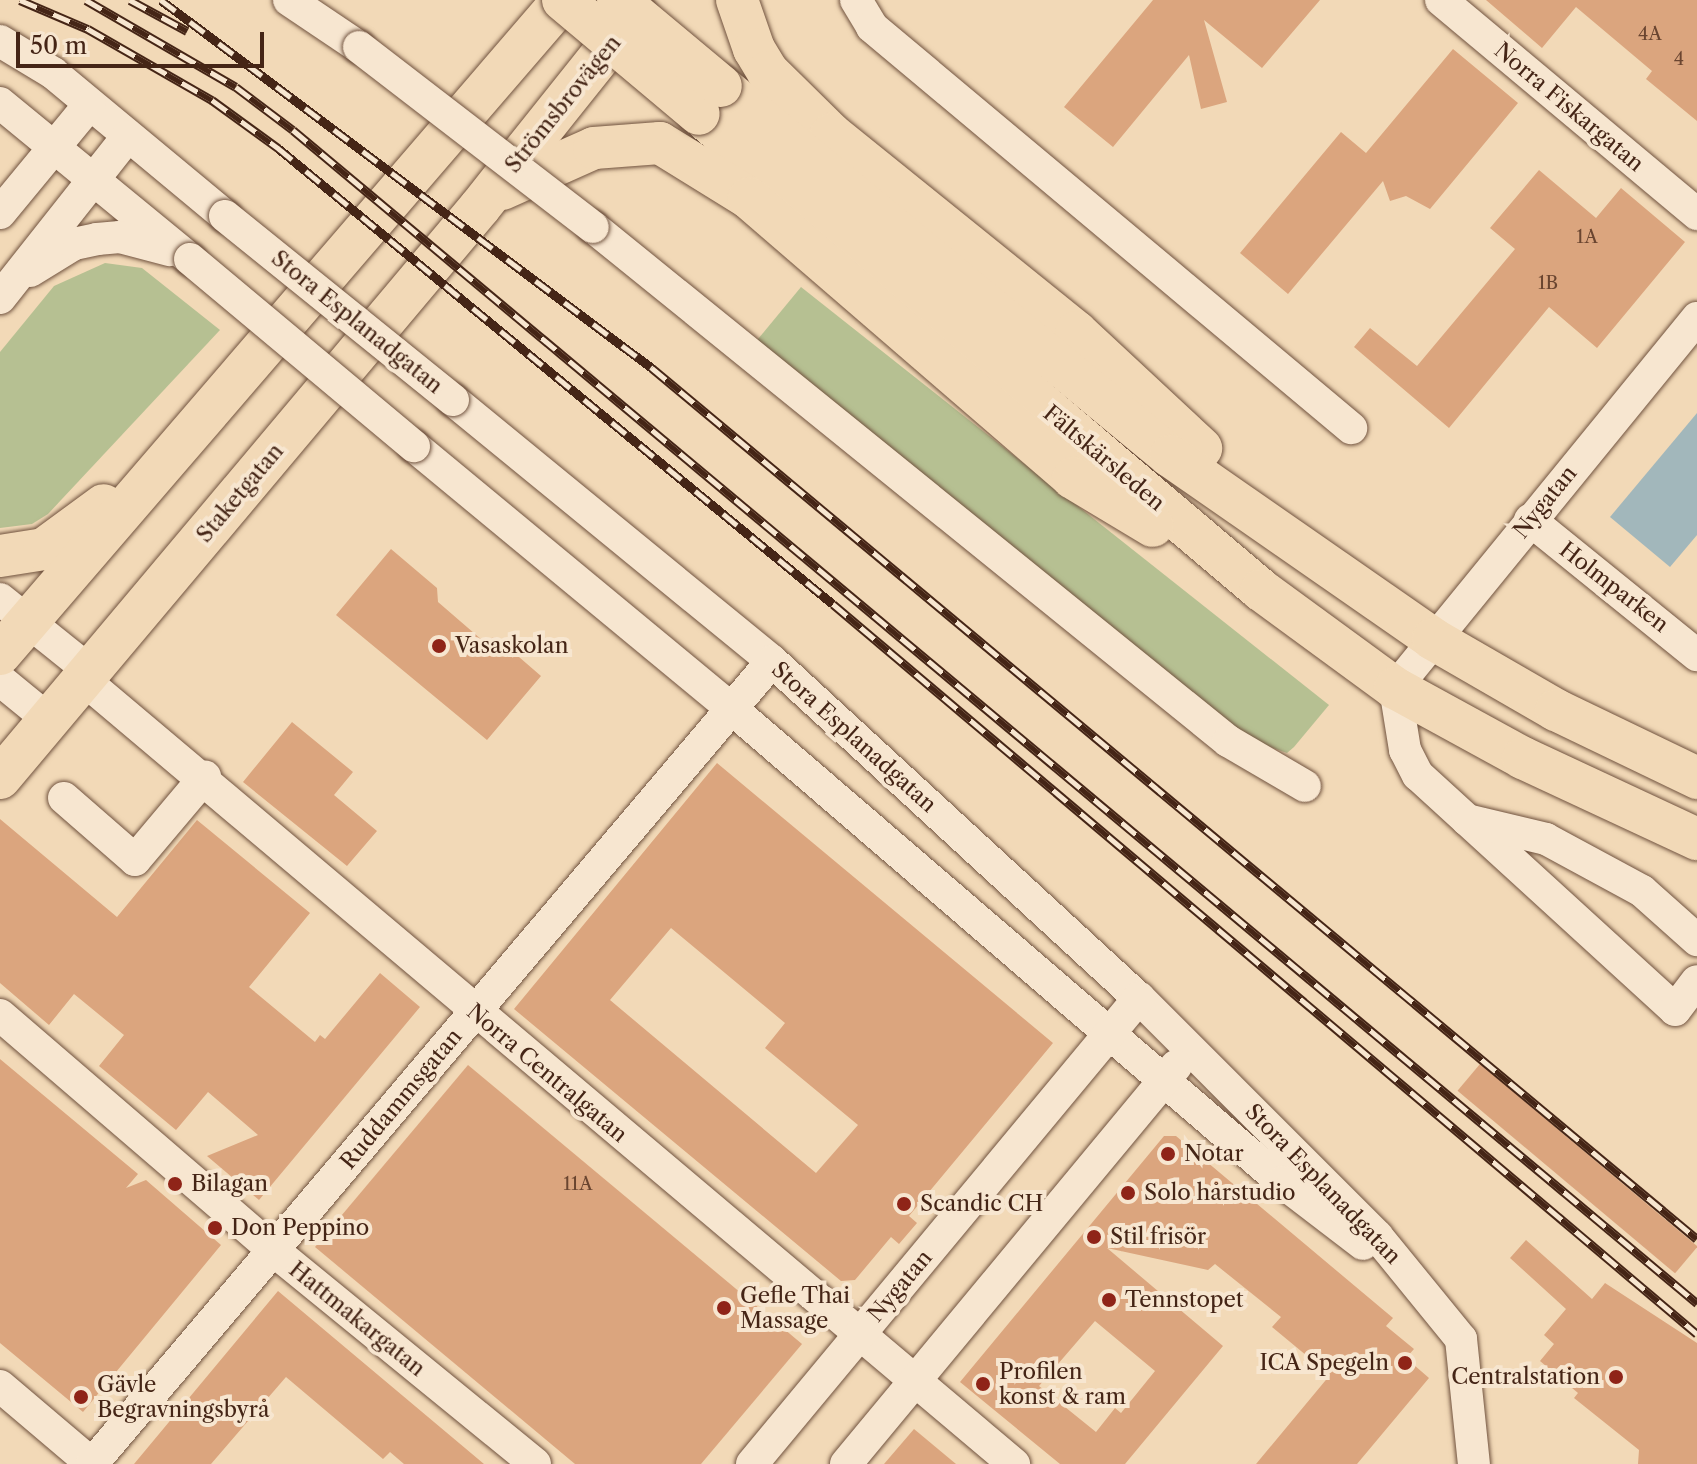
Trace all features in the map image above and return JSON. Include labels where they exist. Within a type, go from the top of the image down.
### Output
[{"type":"main road","name":"Fältskärsleden","points":[[563,0],[710,100],[1170,456],[1317,555],[1433,639],[1556,710],[1697,778]]},
{"type":"main road","points":[[0,654],[13,610],[193,429],[563,0]]},
{"type":"main road","name":"Fältskärsleden","points":[[618,0],[710,100],[1261,590],[1395,688],[1523,758],[1697,839]]},
{"type":"main road","name":"Strömsbrovägen","points":[[480,207],[646,0]]},
{"type":"main road","points":[[737,0],[754,49],[768,72],[831,134],[1076,332],[1317,555]]},
{"type":"main road","points":[[480,207],[511,182],[594,148],[660,143],[749,198],[1073,478],[1261,590]]},
{"type":"main road","name":"Staketgatan","points":[[0,778],[480,207]]},
{"type":"main road","points":[[0,556],[27,554],[63,537],[193,429]]},
{"type":"street","points":[[289,0],[359,47],[593,227],[1228,741],[1305,786]]},
{"type":"street","points":[[856,0],[872,27],[1351,428]]},
{"type":"street","name":"Norra Fiskargatan","points":[[1441,0],[1697,214]]},
{"type":"street","name":"Stora Esplanadgatan","points":[[0,41],[53,73],[772,661],[1191,1047],[1377,1236],[1419,1287]]},
{"type":"street","name":"Stora Esplanadgatan","points":[[0,103],[732,709],[1163,1081],[1419,1287]]},
{"type":"street","points":[[0,213],[90,104]]},
{"type":"street","points":[[7,290],[128,136]]},
{"type":"street","points":[[7,290],[57,253],[97,239],[141,240],[190,259]]},
{"type":"street","name":"Nygatan","points":[[1395,688],[1697,318]]},
{"type":"street","name":"Holmparken","points":[[1530,520],[1697,655]]},
{"type":"street","name":"Norra Centralgatan","points":[[13,610],[474,1013],[1014,1464]]},
{"type":"street","name":"Ruddammsgatan","points":[[92,1464],[772,661]]},
{"type":"street","points":[[0,680],[49,720]]},
{"type":"street","points":[[1395,688],[1405,750],[1418,775],[1675,1010],[1697,981]]},
{"type":"street","points":[[64,798],[135,860],[205,777]]},
{"type":"street","points":[[1467,820],[1546,839],[1642,891],[1697,940]]},
{"type":"street","name":"Nygatan","points":[[752,1464],[1139,998]]},
{"type":"street","name":"Hattmakargatan","points":[[0,1015],[273,1250],[535,1464]]},
{"type":"street","points":[[846,1464],[1191,1047]]},
{"type":"street","points":[[1419,1287],[1461,1339],[1474,1464]]},
{"type":"street","points":[[0,1386],[92,1464]]},
{"type":"green space","points":[[105,263],[142,268],[220,330],[48,514],[32,524],[0,528],[0,352],[54,286]]},
{"type":"green space","points":[[801,287],[1329,705],[1294,747],[1287,753],[1234,734],[754,344]]},
{"type":"shaded area","points":[[1697,413],[1697,535],[1670,567],[1610,517]]},
{"type":"building","points":[[1153,0],[1320,0],[1262,68],[1204,20],[1227,102],[1201,109],[1189,55],[1113,147],[1064,107]]},
{"type":"building","points":[[1486,0],[1697,0],[1697,121],[1646,79],[1652,71],[1576,7],[1542,48]]},
{"type":"building","points":[[1453,49],[1518,103],[1430,209],[1406,196],[1390,201],[1383,181],[1288,294],[1240,253],[1341,132],[1366,153]]},
{"type":"building","points":[[1539,170],[1596,218],[1621,188],[1685,242],[1597,348],[1549,307],[1449,428],[1354,347],[1370,328],[1417,366],[1515,249],[1490,228]]},
{"type":"building","name":"Vasaskolan","points":[[391,549],[437,588],[438,602],[482,640],[496,637],[541,676],[487,740],[336,615]]},
{"type":"building","points":[[292,722],[353,772],[334,795],[377,831],[347,866],[243,782]]},
{"type":"building","points":[[717,763],[1053,1043],[909,1216],[917,1223],[899,1244],[891,1237],[855,1280],[841,1281],[514,1009]],"holes":[[[671,928],[785,1023],[765,1048],[858,1125],[816,1173],[610,1000]]]},
{"type":"building","points":[[0,819],[117,917],[197,820],[310,913],[249,987],[315,1042],[320,1035],[325,1039],[380,973],[420,1007],[259,1200],[207,1156],[258,1135],[208,1092],[176,1130],[99,1066],[124,1035],[74,994],[49,1025],[0,983]]},
{"type":"building","points":[[0,1059],[138,1174],[126,1188],[146,1180],[221,1245],[83,1412],[0,1343]]},
{"type":"building","points":[[1480,1064],[1697,1246],[1675,1273],[1458,1091]]},
{"type":"building","points":[[468,1065],[802,1344],[701,1464],[575,1464],[315,1247]]},
{"type":"building","points":[[1164,1136],[1176,1136],[1393,1318],[1386,1326],[1414,1349],[1406,1358],[1429,1378],[1357,1464],[1256,1464],[1330,1375],[1272,1327],[1281,1317],[1215,1264],[1208,1270],[1107,1248],[1223,1346],[1125,1464],[1060,1464],[960,1382]],"holes":[[[1095,1321],[1155,1371],[1121,1413],[1115,1408],[1096,1432],[1039,1386]]]},
{"type":"building","name":"Centralstation","points":[[1526,1240],[1592,1299],[1605,1283],[1697,1343],[1697,1464],[1638,1464],[1639,1450],[1574,1398],[1578,1393],[1540,1361],[1554,1344],[1544,1335],[1566,1309],[1510,1258]]},
{"type":"building","points":[[278,1291],[484,1464],[404,1464],[390,1452],[383,1459],[286,1377],[211,1464],[134,1464]]},
{"type":"building","points":[[914,1429],[956,1464],[884,1464]]},
{"type":"railway","points":[[20,0],[88,29],[212,100],[278,148],[833,604],[1697,1334]]},
{"type":"railway","points":[[86,0],[236,87],[293,130],[1697,1303]]},
{"type":"railway","points":[[130,0],[187,31]]},
{"type":"railway","points":[[161,0],[652,368],[1697,1239]]},
{"type":"place","name":"Vasaskolan","points":[[439,646]]},
{"type":"place","name":"Notar","points":[[1168,1154]]},
{"type":"place","name":"Bilagan","points":[[175,1184]]},
{"type":"place","name":"Solo hårstudio","points":[[1128,1193]]},
{"type":"place","name":"Scandic CH","points":[[904,1204]]},
{"type":"place","name":"Don Peppino","points":[[215,1228]]},
{"type":"place","name":"Stil frisör","points":[[1094,1237]]},
{"type":"place","name":"Tennstopet","points":[[1109,1300]]},
{"type":"place","name":"Gefle Thai Massage","points":[[724,1308]]},
{"type":"place","name":"ICA Spegeln","points":[[1405,1363]]},
{"type":"place","name":"Centralstation","points":[[1616,1377]]},
{"type":"place","name":"Profilen konst & ram","points":[[983,1384]]},
{"type":"place","name":"Gävle Begravningsbyrå","points":[[81,1397]]}]
